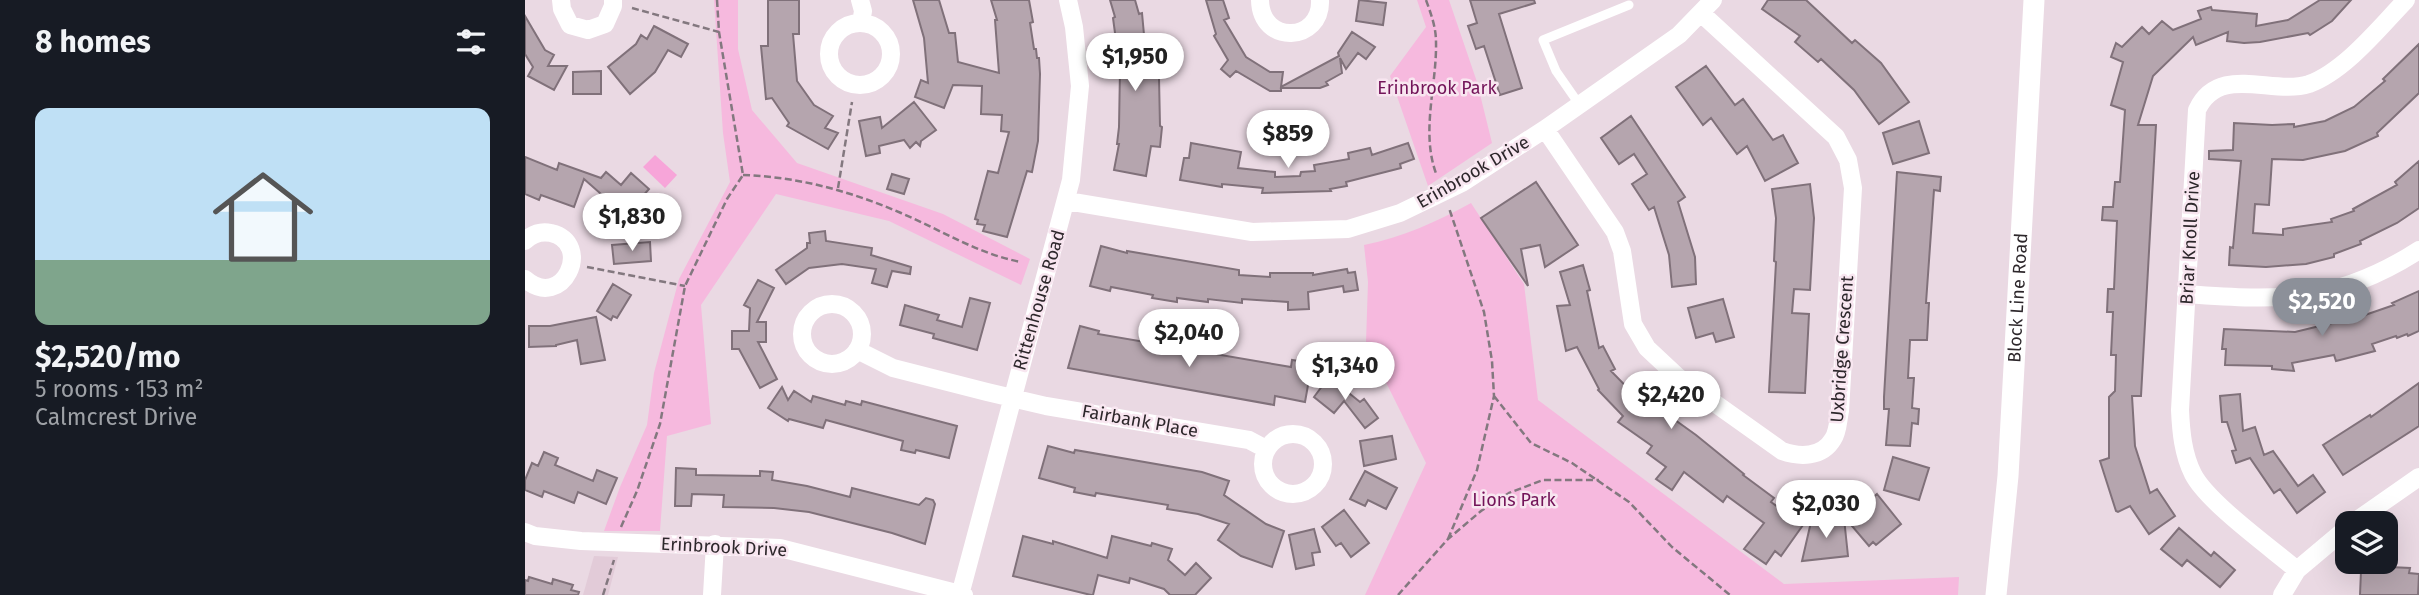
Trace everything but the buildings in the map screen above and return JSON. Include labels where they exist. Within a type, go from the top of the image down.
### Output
[{"type":"street","points":[[561,0],[562,9],[570,25],[588,30],[605,24],[613,0]]},
{"type":"street","points":[[860,0],[863,11],[861,23]]},
{"type":"street","name":"Rittenhouse Road","points":[[962,595],[1012,398],[1067,201],[1077,134],[1080,86],[1074,27],[1068,0]]},
{"type":"street","points":[[1260,0],[1261,12],[1273,29],[1281,33],[1295,33],[1308,28],[1315,20],[1320,0]]},
{"type":"street","name":"Block Line Road","points":[[1996,595],[2008,476],[2034,0]]},
{"type":"street","name":"Briar Knoll Drive","points":[[2297,570],[2207,493],[2194,476],[2186,456],[2180,410],[2197,110],[2203,97],[2216,89],[2231,85],[2307,85],[2327,75],[2346,60],[2406,0]]},
{"type":"street","name":"Erinbrook Drive","points":[[1067,201],[1252,232],[1348,229],[1400,213],[1443,192],[1545,129],[1679,35],[1708,7]]},
{"type":"street","name":"Uxbridge Crescent","points":[[1545,129],[1615,232],[1622,251],[1633,324],[1647,348],[1678,377],[1782,452],[1801,457],[1826,448],[1834,438],[1840,411],[1853,188],[1848,160],[1836,137],[1708,7]]},
{"type":"street","points":[[525,241],[537,233],[554,234],[567,243],[572,261],[568,275],[555,285],[539,287],[525,278]]},
{"type":"street","points":[[2186,294],[2258,300],[2308,296],[2355,284],[2395,266],[2419,250]]},
{"type":"street","name":"Fairbank Place","points":[[857,349],[893,368],[1012,398],[1249,440],[1266,449]]},
{"type":"street","points":[[2370,511],[2419,477]]},
{"type":"street","name":"Erinbrook Drive","points":[[525,532],[535,536],[580,541],[780,548],[962,595]]},
{"type":"street","points":[[2282,595],[2297,570],[2335,538]]},
{"type":"street","points":[[712,595],[715,544]]},
{"type":"lane","points":[[1579,104],[1556,71],[1543,40],[1629,5]]},
{"type":"path","points":[[620,530],[646,468],[660,424],[685,286],[727,199],[744,175],[719,32],[717,0]]},
{"type":"path","points":[[1426,0],[1433,20],[1436,42],[1430,118],[1432,162],[1440,182]]},
{"type":"path","points":[[632,8],[719,32]]},
{"type":"path","points":[[838,188],[852,102]]},
{"type":"path","points":[[744,175],[762,175],[838,188],[901,213],[995,257],[1021,262]]},
{"type":"path","points":[[1448,205],[1484,312],[1492,361],[1494,396],[1477,470],[1448,539]]},
{"type":"path","points":[[587,267],[685,286]]},
{"type":"path","points":[[1494,396],[1531,443],[1572,463],[1629,502],[1672,547],[1730,595]]},
{"type":"path","points":[[1398,595],[1448,539],[1481,511],[1509,493],[1543,480],[1598,480]]},
{"type":"path","points":[[603,595],[615,553]]},
{"type":"shaded area","points":[[655,155],[677,175],[665,188],[643,167]]},
{"type":"shaded area","points":[[594,556],[618,557],[608,595],[583,595]]},
{"type":"green space","points":[[714,0],[738,0],[738,49],[752,110],[797,163],[943,214],[1030,259],[1021,285],[889,221],[776,194],[701,305],[711,424],[667,436],[660,531],[604,531],[647,425],[654,373],[679,279],[730,182],[723,133]]},
{"type":"green space","name":"Erinbrook Park","points":[[1417,0],[1449,0],[1477,82],[1492,143],[1428,186],[1390,76],[1426,27]]},
{"type":"green space","name":"Lions Park","points":[[1471,203],[1524,284],[1538,400],[1784,584],[1959,577],[1958,595],[1365,595],[1426,463],[1366,342],[1368,282],[1364,245],[1419,228]]}]
